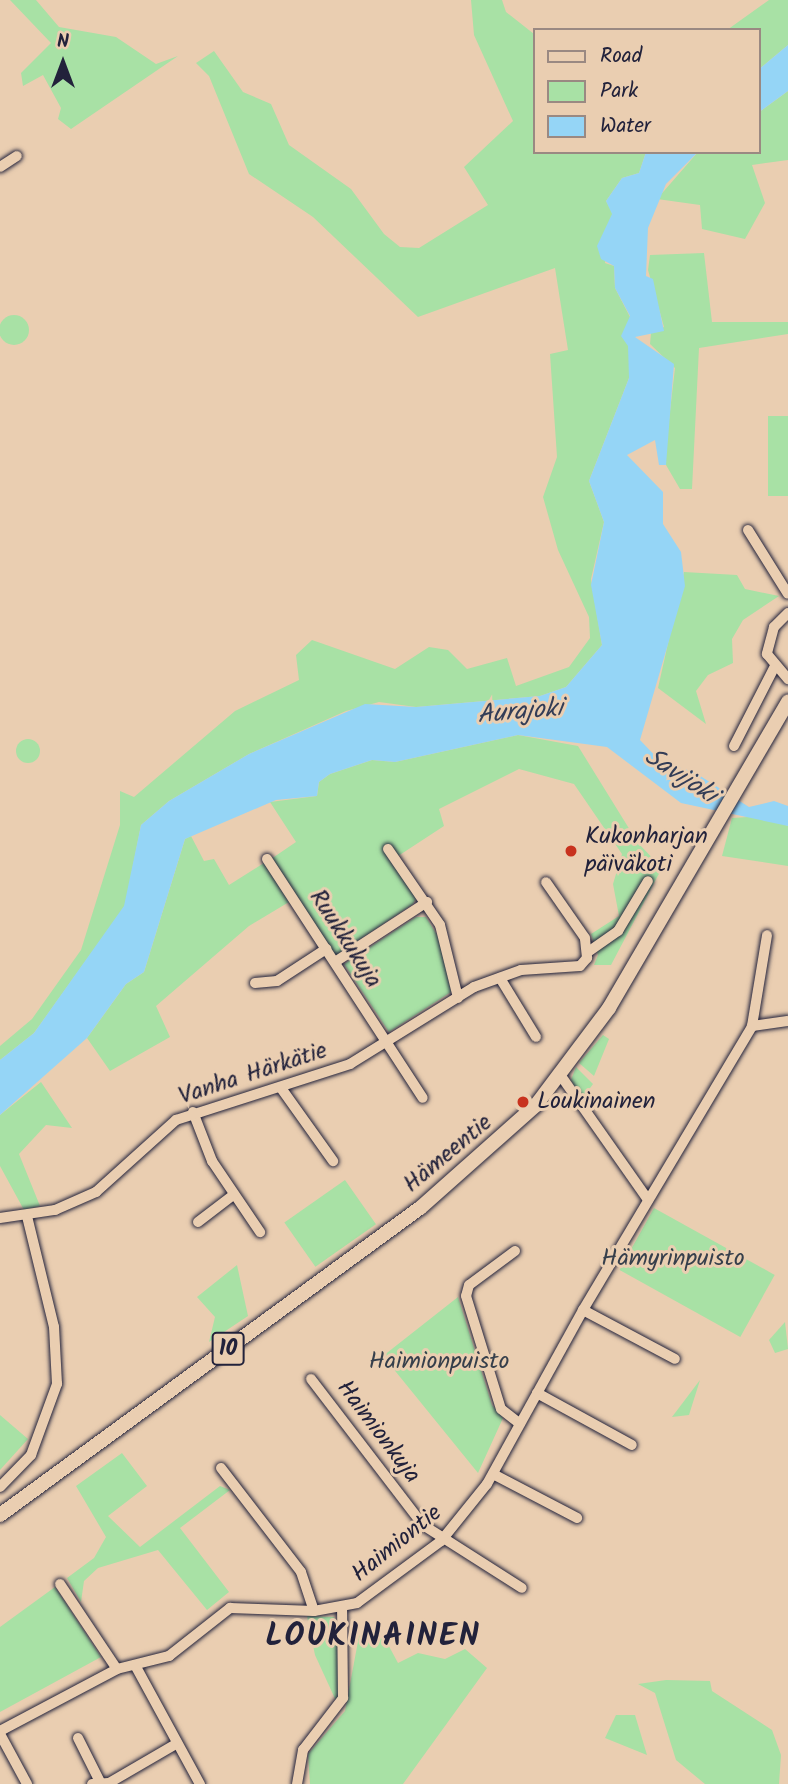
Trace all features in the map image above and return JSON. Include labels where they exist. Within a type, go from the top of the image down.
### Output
[{"type":"highway","name":"Hämeentie","points":[[0,1515],[455,1181],[561,1076],[712,834],[788,702]]},
{"type":"street","points":[[0,167],[17,156]]},
{"type":"street","points":[[748,530],[788,594]]},
{"type":"street","points":[[734,746],[774,668],[770,640],[788,613]]},
{"type":"street","points":[[774,668],[788,679]]},
{"type":"street","points":[[388,849],[427,902],[446,940],[458,998]]},
{"type":"street","name":"Ruukkukuja","points":[[267,859],[423,1098]]},
{"type":"street","points":[[546,883],[588,952],[618,931],[648,881]]},
{"type":"street","points":[[335,962],[427,902]]},
{"type":"street","points":[[767,935],[752,1026],[788,1021]]},
{"type":"street","points":[[255,984],[277,981],[326,949]]},
{"type":"street","name":"Vanha Härkätie","points":[[0,1218],[27,1216],[103,1188],[159,1132],[193,1112],[281,1088],[349,1064],[458,998],[500,978],[580,966],[588,952]]},
{"type":"street","points":[[500,978],[536,1037]]},
{"type":"street","name":"Haimiontie","points":[[0,1733],[117,1669],[180,1649],[230,1608],[314,1611],[342,1608],[386,1587],[441,1541],[493,1474],[583,1310],[752,1026]]},
{"type":"street","points":[[561,1076],[648,1200]]},
{"type":"street","points":[[281,1088],[333,1160]]},
{"type":"street","points":[[193,1112],[232,1196],[260,1233]]},
{"type":"street","points":[[198,1222],[232,1196]]},
{"type":"street","points":[[0,1487],[31,1455],[57,1384],[54,1327],[27,1216]]},
{"type":"street","points":[[515,1251],[469,1285],[466,1296],[501,1409],[520,1424]]},
{"type":"street","points":[[583,1310],[676,1359]]},
{"type":"street","name":"Haimionkuja","points":[[311,1379],[441,1541]]},
{"type":"street","points":[[537,1393],[632,1445]]},
{"type":"street","points":[[221,1468],[301,1572],[314,1611]]},
{"type":"street","points":[[493,1474],[577,1518]]},
{"type":"street","points":[[441,1541],[522,1588]]},
{"type":"street","points":[[60,1584],[117,1669]]},
{"type":"street","points":[[301,1781],[303,1750],[338,1710],[346,1688],[342,1608]]},
{"type":"street","points":[[135,1665],[200,1784]]},
{"type":"street","points":[[0,1733],[27,1784]]},
{"type":"street","points":[[78,1738],[100,1784]]},
{"type":"street","points":[[92,1784],[100,1784],[176,1744]]},
{"type":"green space","points":[[10,0],[36,0],[59,27],[116,37],[156,64],[178,56],[71,129],[58,119],[61,108],[43,75],[23,86],[21,73],[51,43]]},
{"type":"green space","points":[[471,0],[502,0],[506,12],[532,32],[532,154],[645,154],[639,173],[622,178],[606,201],[613,214],[605,263],[614,266],[615,288],[630,317],[629,378],[589,481],[604,522],[591,579],[602,645],[566,687],[540,696],[416,707],[379,702],[346,711],[249,754],[169,801],[141,825],[125,906],[34,1033],[0,1060],[0,1046],[32,1019],[81,950],[120,825],[120,791],[134,797],[235,711],[299,680],[296,655],[312,640],[395,669],[429,647],[448,650],[467,669],[507,658],[516,686],[569,667],[590,638],[589,617],[558,550],[543,497],[557,457],[550,354],[568,350],[555,268],[418,317],[313,217],[249,174],[209,76],[196,63],[214,51],[243,92],[271,104],[289,145],[351,189],[384,234],[400,247],[419,248],[488,205],[464,167],[513,121],[474,35]]},
{"type":"green space","points":[[769,0],[788,0],[788,45],[760,68],[760,28],[730,28]]},
{"type":"green space","points":[[788,91],[788,160],[752,165],[765,203],[745,239],[702,229],[700,205],[657,199],[696,154],[760,154],[760,112]]},
{"type":"green space","points":[[704,253],[712,322],[788,322],[788,334],[699,348],[692,489],[680,489],[666,465],[675,368],[650,344],[651,333],[664,327],[648,270],[650,255]]},
{"type":"green space","points":[[14,315],[20,316],[28,324],[28,336],[20,344],[14,345],[8,344],[0,336],[-1,330],[0,324],[8,316]]},
{"type":"green space","points":[[768,416],[788,416],[788,496],[768,496]]},
{"type":"green space","points":[[684,572],[737,575],[745,589],[779,596],[743,620],[732,639],[733,663],[708,675],[696,691],[706,724],[658,688]]},
{"type":"green space","points":[[518,735],[578,746],[638,843],[662,868],[611,965],[594,965],[598,955],[591,934],[619,916],[613,884],[622,854],[574,784],[519,769],[439,809],[444,826],[392,860],[416,898],[413,904],[335,956],[271,859],[296,842],[270,802],[317,796],[319,782],[330,774],[372,760],[395,762]]},
{"type":"green space","points":[[28,739],[39,746],[40,751],[33,762],[28,763],[17,756],[16,751],[23,740]]},
{"type":"green space","points":[[765,816],[788,826],[788,866],[722,856],[732,818]]},
{"type":"green space","points":[[191,836],[204,861],[214,859],[229,885],[264,863],[289,902],[249,926],[156,1006],[170,1037],[110,1071],[87,1038],[126,984],[144,972],[185,839]]},
{"type":"green space","points":[[416,917],[426,917],[440,940],[451,992],[389,1032],[344,964]]},
{"type":"green space","points":[[603,1035],[609,1039],[594,1076],[579,1063]]},
{"type":"green space","points":[[576,1067],[593,1084],[582,1099],[571,1080]]},
{"type":"green space","points":[[41,1082],[72,1128],[46,1125],[19,1154],[40,1206],[24,1210],[0,1166],[0,1115]]},
{"type":"green space","points":[[345,1180],[376,1224],[315,1267],[284,1222]]},
{"type":"green space","name":"Hämyrinpuisto","points":[[654,1208],[775,1275],[740,1337],[620,1270]]},
{"type":"green space","points":[[237,1265],[248,1316],[209,1342],[215,1317],[197,1297]]},
{"type":"green space","name":"Haimionpuisto","points":[[458,1297],[492,1405],[503,1418],[478,1473],[383,1356]]},
{"type":"green space","points":[[785,1322],[788,1349],[775,1353],[769,1340]]},
{"type":"green space","points":[[700,1380],[689,1415],[672,1417]]},
{"type":"green space","points":[[0,1415],[28,1439],[0,1470]]},
{"type":"green space","points":[[122,1453],[147,1486],[108,1516],[140,1547],[220,1486],[230,1490],[180,1528],[229,1592],[207,1610],[158,1550],[98,1568],[84,1581],[81,1602],[67,1578],[94,1558],[106,1537],[76,1486]]},
{"type":"green space","points":[[55,1587],[101,1657],[0,1712],[0,1627]]},
{"type":"green space","points":[[307,1616],[334,1617],[344,1661],[337,1703],[315,1655]]},
{"type":"green space","points":[[377,1624],[398,1663],[418,1653],[445,1659],[465,1649],[487,1668],[403,1784],[310,1784],[308,1754],[345,1711],[359,1636]]},
{"type":"green space","points":[[666,1680],[710,1681],[712,1691],[772,1730],[781,1755],[779,1784],[705,1784],[676,1760],[655,1693],[638,1684]]},
{"type":"green space","points":[[616,1715],[635,1715],[647,1755],[605,1738]]},
{"type":"water","points":[[788,45],[788,91],[760,112],[760,68]]},
{"type":"water","points":[[645,154],[696,154],[666,184],[648,228],[646,276],[653,279],[664,331],[635,337],[674,364],[666,465],[659,465],[655,440],[627,455],[663,492],[663,524],[681,552],[685,586],[640,740],[661,762],[694,772],[749,807],[774,801],[788,806],[788,826],[681,803],[607,747],[518,735],[395,762],[372,760],[330,774],[319,782],[317,796],[276,800],[185,839],[144,972],[126,984],[87,1038],[0,1115],[0,1060],[34,1033],[124,906],[141,825],[169,801],[249,754],[365,704],[416,707],[540,696],[566,687],[602,645],[591,585],[604,522],[589,481],[629,378],[628,346],[621,336],[630,316],[615,288],[614,266],[601,259],[597,246],[612,214],[606,201],[622,178],[639,173]]},
{"type":"place","name":"Kukonharjan päiväkoti","points":[[571,851]]},
{"type":"place","name":"Loukinainen","points":[[523,1102]]},
{"type":"district","name":"LOUKINAINEN","points":[[373,1637]]},
{"type":"water label","name":"Aurajoki","points":[[520,713]]},
{"type":"water label","name":"Savijoki","points":[[680,777]]}]
